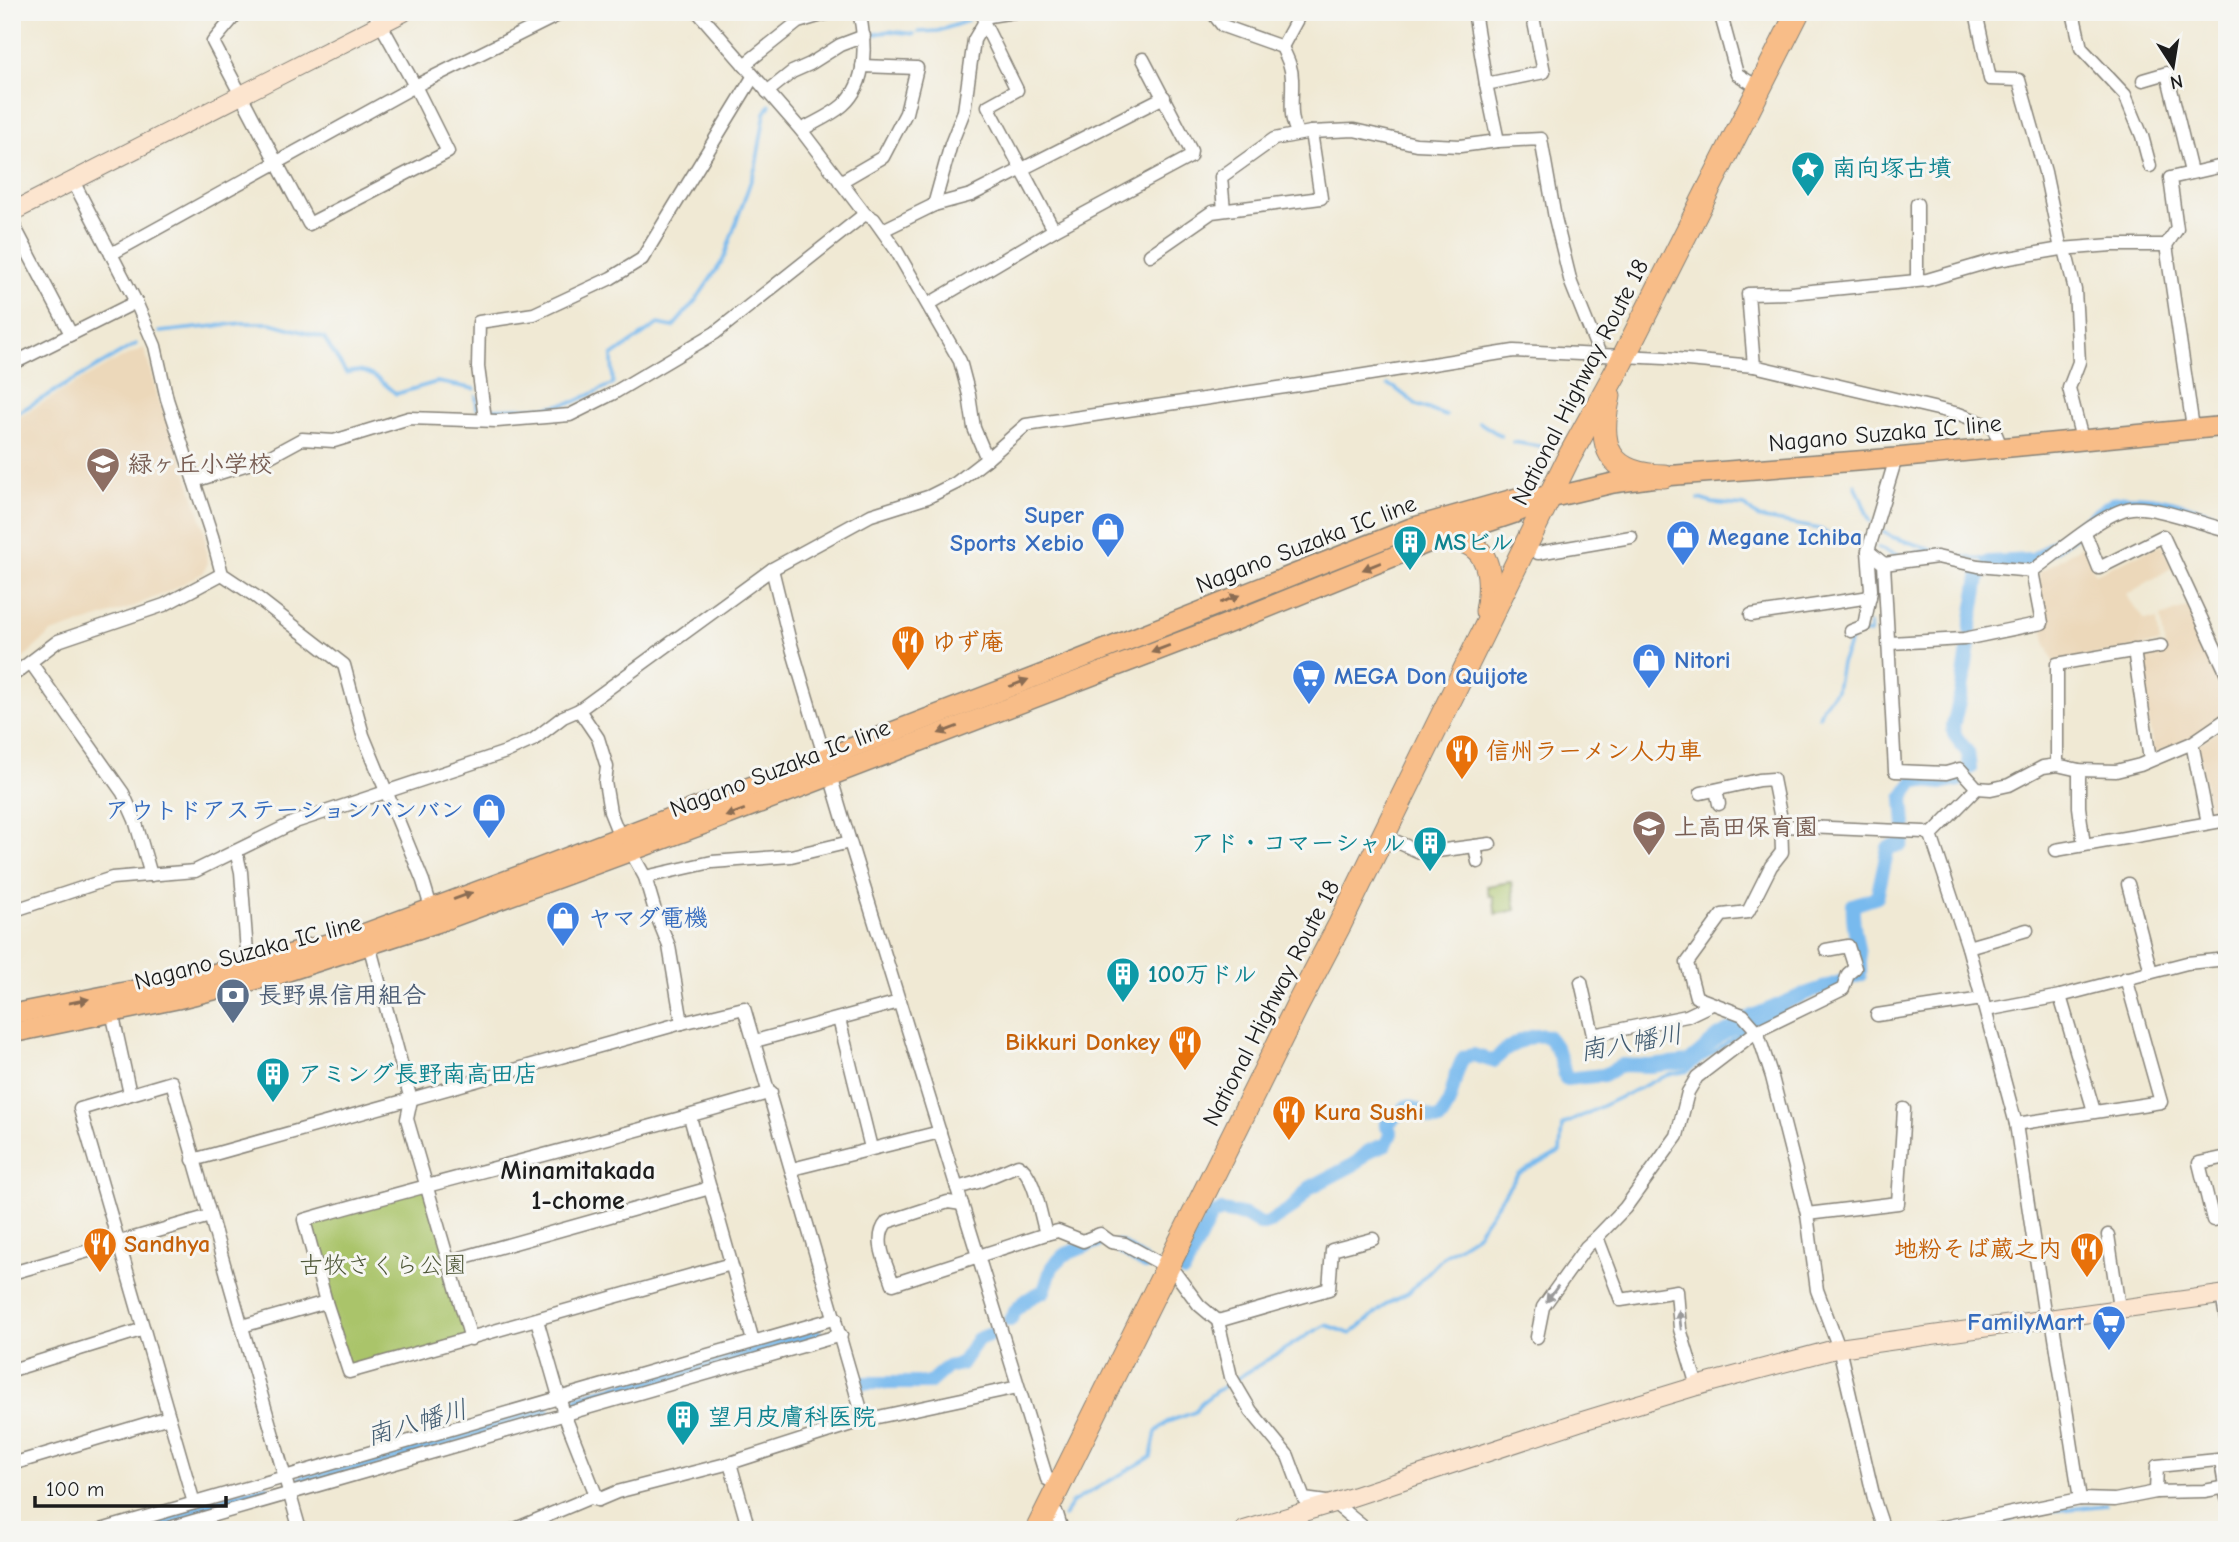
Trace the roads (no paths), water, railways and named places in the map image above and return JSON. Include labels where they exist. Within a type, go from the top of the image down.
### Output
[{"type":"highway","name":"National Highway Route 18","points":[[1037,1530],[1384,836],[1550,498],[1614,361],[1798,12]]},
{"type":"highway","points":[[1614,361],[1606,414],[1605,433],[1608,447],[1616,461],[1630,472],[1644,476],[1664,476]]},
{"type":"highway","points":[[1437,539],[1450,538],[1466,542],[1479,552],[1487,564],[1491,583],[1482,634]]},
{"type":"main road","name":"Nagano Suzaka IC line","points":[[12,1033],[279,974],[828,766],[1224,625],[1437,539],[1584,488],[1664,476],[2227,426]]},
{"type":"main road","name":"Nagano Suzaka IC line","points":[[828,766],[1043,674],[1411,528],[1524,496],[1550,498]]},
{"type":"main road","name":"Nagano Suzaka IC line","points":[[12,1014],[176,982],[368,939]]},
{"type":"street","points":[[238,12],[213,42],[309,223],[448,152],[377,19]]},
{"type":"street","points":[[12,212],[240,97],[377,19],[404,12]]},
{"type":"street","points":[[111,254],[415,86],[564,12]]},
{"type":"street","points":[[698,12],[801,131],[865,214],[874,219],[883,230],[960,360],[974,428],[987,459]]},
{"type":"street","points":[[744,65],[796,17],[832,12]]},
{"type":"street","points":[[801,131],[843,105],[854,92],[862,66],[864,36],[859,12]]},
{"type":"street","points":[[984,17],[1014,12]]},
{"type":"street","points":[[1150,255],[1212,212],[1321,198],[1304,133],[1292,124],[1292,76],[1282,47],[1223,26],[1212,12]]},
{"type":"street","points":[[1282,47],[1301,12]]},
{"type":"street","points":[[1474,12],[1498,141]]},
{"type":"street","points":[[1486,84],[1544,72],[1532,12]]},
{"type":"street","points":[[1720,12],[1737,74],[1759,88]]},
{"type":"street","points":[[1976,12],[1990,79],[2019,80],[2075,290],[2079,362],[2069,388],[2082,439]]},
{"type":"street","points":[[2073,12],[2081,48],[2125,95],[2142,136],[2150,166]]},
{"type":"street","points":[[984,17],[1017,90],[988,106],[1054,230]]},
{"type":"street","points":[[934,205],[951,144],[964,111],[974,40],[984,17]]},
{"type":"street","points":[[767,92],[792,72],[840,45],[864,36]]},
{"type":"street","points":[[929,304],[1054,230],[1190,157],[1191,151],[1143,59]]},
{"type":"street","points":[[841,182],[883,157],[906,113],[917,68],[862,66]]},
{"type":"street","points":[[2143,80],[2167,74],[2190,172]]},
{"type":"street","points":[[485,419],[478,367],[479,323],[534,314],[611,278],[642,259],[752,77]]},
{"type":"street","points":[[883,230],[934,205],[971,195],[1164,97]]},
{"type":"street","points":[[1224,210],[1221,177],[1274,139],[1304,133],[1354,130],[1416,144],[1460,146],[1541,139],[1555,218],[1571,283],[1614,361]]},
{"type":"street","points":[[2193,428],[2166,245],[2177,229],[2170,178],[2227,165]]},
{"type":"street","points":[[73,181],[136,302],[155,346],[167,399],[222,574],[344,665],[363,735],[423,881],[433,916]]},
{"type":"street","points":[[1917,204],[1917,279]]},
{"type":"street","points":[[194,481],[267,458],[302,439],[334,441],[409,418],[497,421],[570,415],[612,394],[715,334],[865,214]]},
{"type":"street","points":[[12,222],[71,334]]},
{"type":"street","points":[[1754,366],[1748,294],[1790,293],[1927,280],[1992,261],[2063,249],[2166,245]]},
{"type":"street","points":[[12,364],[136,302]]},
{"type":"street","points":[[12,911],[113,878],[195,871],[295,822],[506,752],[533,740],[563,717],[579,710],[772,569],[871,516],[928,498],[987,459],[1026,425],[1514,351],[1614,361],[1665,358],[1754,366],[1959,414],[1993,427],[2001,447]]},
{"type":"street","points":[[1851,631],[1864,626],[1870,597],[1868,551],[1896,457]]},
{"type":"street","points":[[1884,564],[1937,556],[1978,566],[2032,571],[2114,512],[2133,508],[2151,510],[2227,530]]},
{"type":"street","points":[[2085,534],[2099,568],[2164,537],[2227,674]]},
{"type":"street","points":[[1538,553],[1631,537]]},
{"type":"street","points":[[1868,551],[1884,564],[1895,771],[1946,774],[1960,769],[1977,788],[1991,789],[2010,785],[2042,767],[2057,765],[2079,770],[2116,771],[2192,743],[2227,719]]},
{"type":"street","points":[[772,569],[850,842],[1018,1387],[1047,1479],[1059,1485]]},
{"type":"street","points":[[1890,643],[1964,639],[2042,623],[2032,571]]},
{"type":"street","points":[[12,676],[58,641],[164,606],[222,574]]},
{"type":"street","points":[[1751,615],[1870,597]]},
{"type":"street","points":[[2057,765],[2057,664],[2161,646]]},
{"type":"street","points":[[2134,650],[2150,760]]},
{"type":"street","points":[[31,663],[123,793],[135,820],[151,875]]},
{"type":"street","points":[[579,710],[598,738],[607,768],[605,782],[610,812],[645,877],[669,946],[682,1023]]},
{"type":"street","points":[[2192,743],[2208,822]]},
{"type":"street","points":[[2079,770],[2079,807],[2084,845]]},
{"type":"street","points":[[1701,793],[1773,779],[1781,820],[1782,852],[1771,866],[1748,912],[1722,915],[1687,962],[1696,997],[1745,1017],[1756,1029],[1772,1077],[1807,1214],[1817,1290],[1839,1348],[1875,1503],[1884,1530]]},
{"type":"street","points":[[1931,835],[1977,788]]},
{"type":"street","points":[[1716,790],[1719,804]]},
{"type":"street","points":[[1781,820],[1924,832],[1931,835],[1968,947],[2016,1124],[2080,1499]]},
{"type":"street","points":[[2056,850],[2227,820]]},
{"type":"street","points":[[1384,836],[1422,853],[1490,844]]},
{"type":"street","points":[[645,877],[712,862],[791,856],[850,842]]},
{"type":"street","points":[[1475,846],[1478,862]]},
{"type":"street","points":[[236,851],[241,873],[248,965]]},
{"type":"street","points":[[2128,884],[2151,972]]},
{"type":"street","points":[[1968,947],[2027,930]]},
{"type":"street","points":[[368,939],[411,1100],[407,1119],[471,1339]]},
{"type":"street","points":[[1537,1337],[1543,1307],[1586,1247],[1625,1209],[1677,1136],[1688,1091],[1697,1077],[1756,1029],[1843,989],[1848,974],[1855,968],[1849,946],[1826,950]]},
{"type":"street","points":[[1877,1014],[2060,996],[2188,963],[2227,959]]},
{"type":"street","points":[[2016,1124],[2161,1102],[2126,978]]},
{"type":"street","points":[[1581,982],[1593,1035],[1687,1016],[1712,1004]]},
{"type":"street","points":[[2060,996],[2094,1111]]},
{"type":"street","points":[[755,1041],[900,1002]]},
{"type":"street","points":[[193,1160],[744,1008],[771,1092],[864,1420]]},
{"type":"street","points":[[112,1012],[130,1094]]},
{"type":"street","points":[[839,1018],[871,1149]]},
{"type":"street","points":[[194,1503],[80,1109],[172,1082],[300,1530]]},
{"type":"street","points":[[731,1264],[349,1372],[326,1302],[304,1220],[428,1184],[690,1117],[771,1092]]},
{"type":"street","points":[[1807,1214],[1898,1203],[1904,1109]]},
{"type":"street","points":[[690,1117],[753,1341]]},
{"type":"street","points":[[792,1168],[940,1132]]},
{"type":"street","points":[[2227,1157],[2199,1163],[2213,1220],[2227,1217]]},
{"type":"street","points":[[957,1188],[1018,1165],[1023,1167],[1030,1177],[1046,1234]]},
{"type":"street","points":[[450,1261],[710,1188]]},
{"type":"street","points":[[962,1204],[948,1202],[887,1222],[880,1230],[880,1241],[893,1284],[1058,1231],[1083,1241],[1100,1234],[1111,1242],[1125,1244],[1167,1267],[1199,1305],[1218,1321],[1233,1381],[1251,1411],[1288,1456],[1304,1499],[1334,1503],[1367,1530]]},
{"type":"street","points":[[12,1273],[210,1216]]},
{"type":"street","points":[[2108,1235],[2119,1308]]},
{"type":"street","points":[[1597,1237],[1621,1300],[1677,1291],[1681,1329],[1697,1386]]},
{"type":"street","points":[[1218,1321],[1329,1289],[1332,1251],[1373,1239]]},
{"type":"street","points":[[1244,1530],[1579,1422],[1697,1386],[1839,1348],[2225,1294],[2227,1323]]},
{"type":"street","points":[[242,1325],[326,1302]]},
{"type":"street","points":[[101,1530],[836,1318]]},
{"type":"street","points":[[537,1320],[564,1414],[598,1500]]},
{"type":"street","points":[[12,1370],[144,1329]]},
{"type":"street","points":[[162,1530],[841,1335]]},
{"type":"street","points":[[513,1530],[589,1498],[598,1500],[617,1492],[730,1463],[864,1420],[1018,1387]]},
{"type":"street","points":[[12,1464],[169,1417]]},
{"type":"street","points":[[1929,1530],[2080,1499],[2115,1500],[2156,1493],[2226,1490],[2224,1460],[2157,1466],[2156,1493]]},
{"type":"street","points":[[730,1463],[749,1530]]},
{"type":"street","points":[[1047,1508],[1057,1514],[1062,1530]]},
{"type":"waterway","points":[[919,32],[938,31],[967,21]]},
{"type":"waterway","points":[[872,35],[889,31],[914,34]]},
{"type":"waterway","points":[[490,409],[548,407],[574,402],[613,384],[612,356],[658,324],[673,327],[696,300],[723,260],[756,166],[765,113],[770,105]]},
{"type":"waterway","points":[[160,332],[243,323],[271,323],[324,338],[346,373],[367,373],[396,394],[437,382],[475,389]]},
{"type":"waterway","points":[[12,416],[136,344]]},
{"type":"waterway","points":[[1388,385],[1417,405],[1446,416]]},
{"type":"waterway","points":[[476,396],[477,408]]},
{"type":"waterway","points":[[1479,422],[1501,436]]},
{"type":"waterway","points":[[1513,442],[1549,448]]},
{"type":"waterway","points":[[1855,484],[1870,521]]},
{"type":"waterway","points":[[1699,499],[1745,506],[1759,518],[1820,529],[1831,536],[1842,535],[1866,543]]},
{"type":"waterway","name":"南八幡川","points":[[1989,562],[2034,560],[2113,503],[2156,503],[2227,523]]},
{"type":"waterway","points":[[1883,531],[1892,537],[1931,549]]},
{"type":"waterway","points":[[1878,548],[1900,556]]},
{"type":"waterway","points":[[1900,556],[1933,550],[1955,555]]},
{"type":"waterway","points":[[1962,557],[1995,560]]},
{"type":"waterway","points":[[1875,563],[1877,592]]},
{"type":"waterway","name":"南八幡川","points":[[1970,630],[1980,572]]},
{"type":"waterway","points":[[1819,717],[1823,706],[1836,690],[1841,663],[1854,633],[1870,633],[1870,624]]},
{"type":"waterway","name":"南八幡川","points":[[1969,644],[1953,726],[1954,734],[1968,753],[1970,768]]},
{"type":"waterway","name":"南八幡川","points":[[1905,826],[1903,797],[1915,780],[1943,783],[1960,780]]},
{"type":"waterway","name":"南八幡川","points":[[1184,1271],[1211,1216],[1221,1211],[1245,1215],[1260,1224],[1267,1224],[1293,1207],[1309,1188],[1355,1164],[1369,1151],[1386,1144],[1391,1133],[1386,1125],[1407,1106],[1439,1120],[1448,1105],[1464,1057],[1473,1055],[1493,1061],[1518,1042],[1547,1036],[1561,1061],[1566,1079],[1604,1075],[1622,1065],[1650,1066],[1689,1062],[1718,1037],[1753,1016],[1860,975],[1853,905],[1877,897],[1888,848],[1902,844],[1904,837]]},
{"type":"waterway","points":[[1755,1024],[1786,1010]]},
{"type":"waterway","points":[[1064,1517],[1071,1503],[1151,1457],[1156,1432],[1167,1422],[1195,1412],[1201,1403],[1215,1392],[1311,1333],[1326,1325],[1351,1334],[1388,1303],[1408,1293],[1445,1255],[1475,1236],[1518,1174],[1560,1152],[1562,1126],[1656,1080],[1688,1071],[1748,1028]]},
{"type":"waterway","name":"南八幡川","points":[[1010,1320],[1024,1302],[1044,1291],[1052,1267],[1064,1255],[1098,1241]]},
{"type":"waterway","name":"南八幡川","points":[[1118,1246],[1146,1264]]},
{"type":"waterway","name":"南八幡川","points":[[864,1383],[929,1383],[947,1367],[961,1364],[978,1339],[994,1333]]},
{"type":"waterway","name":"南八幡川","points":[[580,1401],[815,1334]]},
{"type":"waterway","name":"南八幡川","points":[[304,1481],[544,1411]]},
{"type":"waterway","name":"南八幡川","points":[[128,1530],[265,1491]]},
{"type":"waterway","points":[[2051,1511],[2106,1505]]},
{"type":"waterway","points":[[1964,1530],[2013,1519]]},
{"type":"waterway","points":[[1728,1530],[1762,1523],[1774,1530]]},
{"type":"place","name":"南向塚古墳","points":[[1808,198]]},
{"type":"place","name":"緑ヶ丘小学校","points":[[103,494]]},
{"type":"place","name":"Super Sports Xebio","points":[[1108,559]]},
{"type":"place","name":"Megane Ichiba","points":[[1683,567]]},
{"type":"place","name":"MSビル","points":[[1410,572]]},
{"type":"place","name":"ゆず庵","points":[[908,672]]},
{"type":"place","name":"Nitori","points":[[1649,690]]},
{"type":"place","name":"MEGA Don Quijote","points":[[1309,706]]},
{"type":"place","name":"信州ラーメン人力車","points":[[1462,781]]},
{"type":"place","name":"アウトドアステーションバンバン","points":[[489,840]]},
{"type":"place","name":"上高田保育園","points":[[1649,857]]},
{"type":"place","name":"アド・コマーシャル","points":[[1430,873]]},
{"type":"place","name":"ヤマダ電機","points":[[563,948]]},
{"type":"place","name":"100万ドル","points":[[1123,1004]]},
{"type":"place","name":"長野県信用組合","points":[[233,1025]]},
{"type":"place","name":"Bikkuri Donkey","points":[[1185,1072]]},
{"type":"place","name":"アミング長野南高田店","points":[[273,1104]]},
{"type":"place","name":"Kura Sushi","points":[[1289,1142]]},
{"type":"place","name":"Sandhya","points":[[100,1274]]},
{"type":"place","name":"地粉そば蔵之内","points":[[2087,1279]]},
{"type":"place","name":"FamilyMart","points":[[2109,1352]]},
{"type":"place","name":"望月皮膚科医院","points":[[683,1447]]},
{"type":"district","name":"Minamitakada 1-chome","points":[[578,1186]]},
{"type":"park label","name":"古牧さくら公園","points":[[383,1265]]}]
